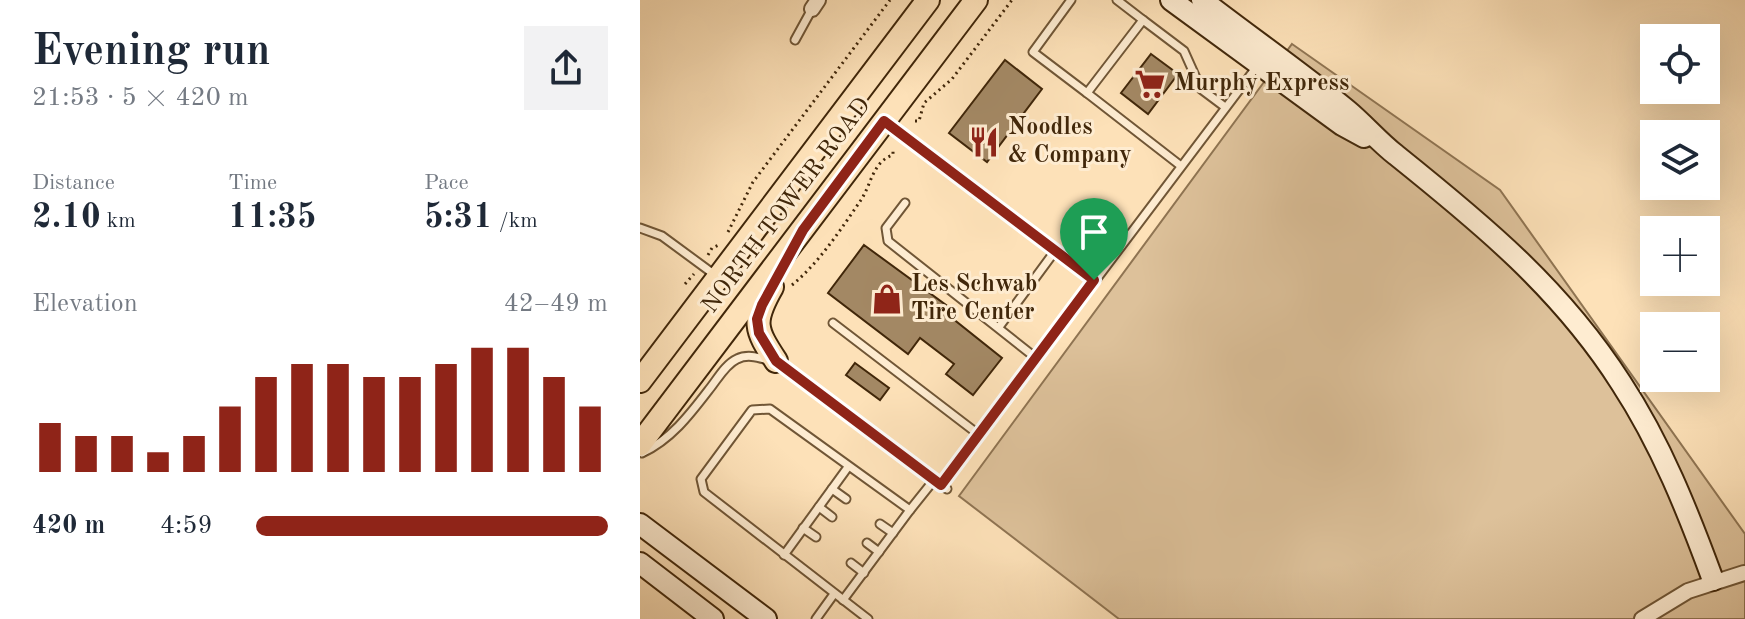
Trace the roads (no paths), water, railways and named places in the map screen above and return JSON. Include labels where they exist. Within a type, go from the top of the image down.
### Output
[{"type":"main road","name":"NORTH TOWER ROAD","points":[[640,381],[928,0]]},
{"type":"main road","name":"NORTH TOWER ROAD","points":[[640,444],[976,0]]},
{"type":"main road","points":[[776,361],[759,333],[757,319],[803,230]]},
{"type":"street","points":[[1171,0],[1348,111],[1393,153],[1514,253],[1596,346],[1628,395],[1665,462],[1713,580]]},
{"type":"street","points":[[1202,0],[1263,58]]},
{"type":"street","points":[[640,524],[766,619]]},
{"type":"street","points":[[640,563],[713,619]]},
{"type":"street","points":[[1642,619],[1670,600],[1713,580],[1745,573]]},
{"type":"lane","points":[[1071,0],[1033,52],[1181,166]]},
{"type":"lane","points":[[1117,0],[1184,51],[1201,89],[1225,107]]},
{"type":"lane","points":[[795,40],[815,5]]},
{"type":"lane","points":[[1087,93],[1143,20]]},
{"type":"lane","points":[[843,600],[910,510],[940,484],[1263,58]]},
{"type":"lane","points":[[884,121],[1094,280]]},
{"type":"lane","points":[[905,203],[886,228],[888,241],[1036,358]]},
{"type":"lane","points":[[640,228],[662,236],[718,278]]},
{"type":"lane","points":[[999,327],[1055,251]]},
{"type":"lane","points":[[833,323],[978,434]]},
{"type":"lane","points":[[640,453],[661,444],[691,414],[728,365],[748,356],[776,361],[940,484]]},
{"type":"lane","points":[[868,619],[704,492],[701,479],[752,410],[770,409],[910,510]]},
{"type":"lane","points":[[784,555],[848,467]]},
{"type":"lane","points":[[832,489],[846,499]]},
{"type":"lane","points":[[819,507],[832,517]]},
{"type":"lane","points":[[880,524],[893,533]]},
{"type":"lane","points":[[803,528],[816,537]]},
{"type":"lane","points":[[867,543],[879,552]]},
{"type":"lane","points":[[851,563],[864,573]]},
{"type":"lane","points":[[816,619],[834,594]]},
{"type":"place","name":"Murphy Express","points":[[1150,84]]},
{"type":"place","name":"Noodles & Company","points":[[984,142]]},
{"type":"place","name":"Les Schwab Tire Center","points":[[887,299]]}]
